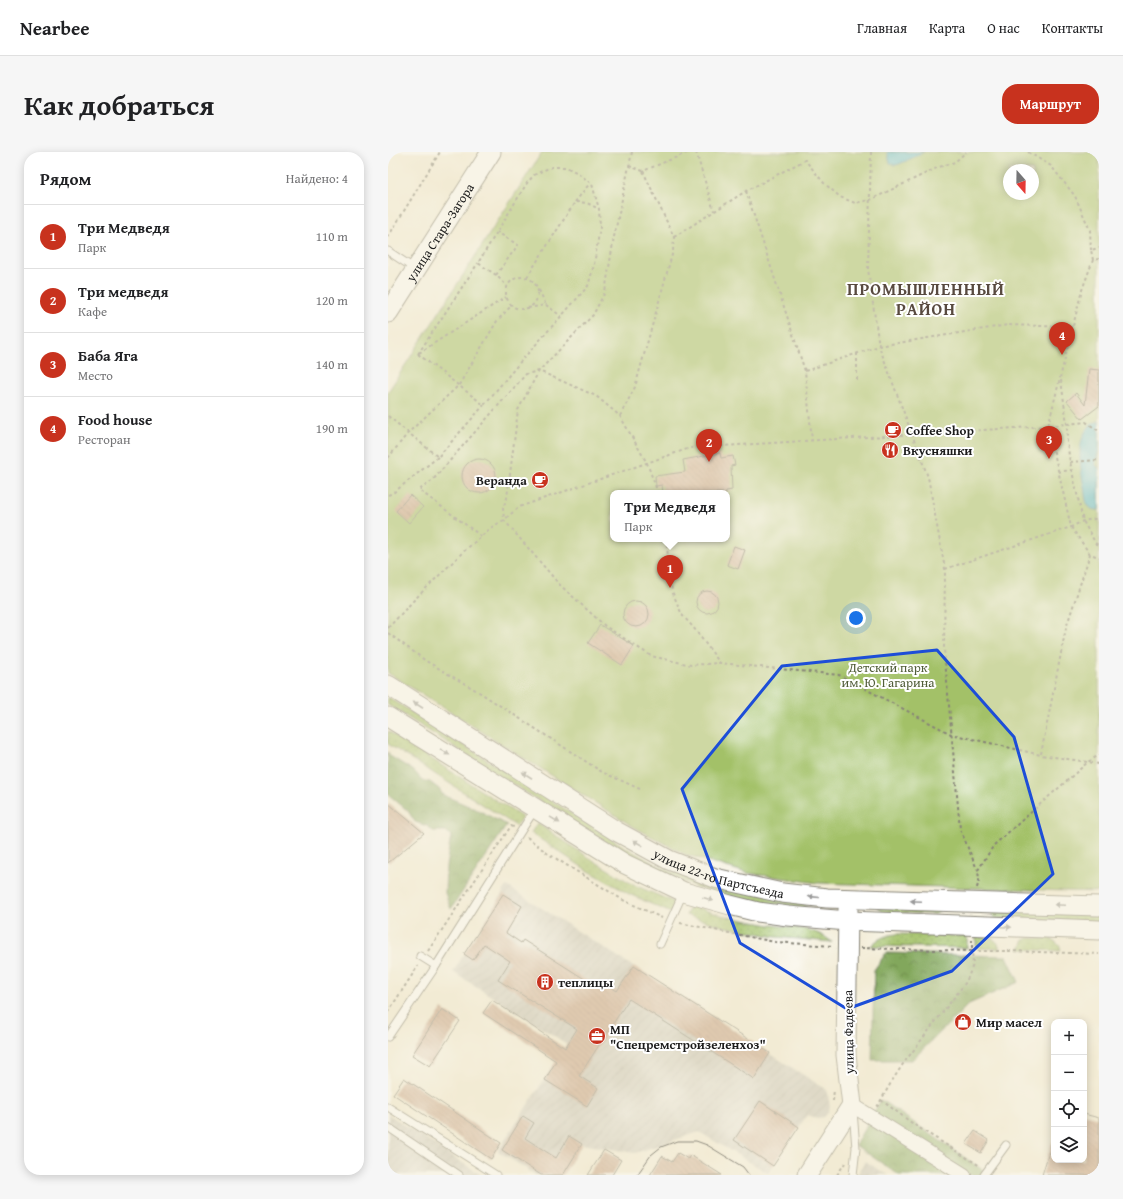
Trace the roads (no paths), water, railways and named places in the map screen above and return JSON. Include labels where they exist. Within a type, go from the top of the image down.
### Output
[{"type":"street","name":"улица Стара-Загора","points":[[388,313],[491,152]]},
{"type":"street","name":"улица 22-го Партсъезда","points":[[388,685],[616,831],[669,860],[716,878],[758,888],[806,896],[848,899],[1099,906]]},
{"type":"street","name":"улица 22-го Партсъезда","points":[[388,717],[625,864],[684,892],[758,912],[788,916],[848,921],[1099,930]]},
{"type":"street","name":"улица Фадеева","points":[[848,899],[846,1055],[852,1105]]},
{"type":"street","points":[[947,925],[949,902]]},
{"type":"street","points":[[986,926],[988,903]]},
{"type":"street","points":[[807,1175],[852,1105],[964,1175]]},
{"type":"lane","points":[[388,251],[416,270]]},
{"type":"lane","points":[[388,1037],[436,966],[536,808]]},
{"type":"lane","points":[[660,944],[684,892]]},
{"type":"lane","points":[[421,957],[436,966]]},
{"type":"lane","points":[[852,1105],[856,1148],[853,1175]]},
{"type":"lane","points":[[388,1108],[496,1175]]},
{"type":"lane","points":[[388,1127],[454,1174]]},
{"type":"lane","points":[[986,1173],[1006,1145]]},
{"type":"water","points":[[887,152],[924,152],[893,165],[890,163]]},
{"type":"water","points":[[1099,421],[1099,449],[1095,464],[1099,469],[1099,510],[1097,510],[1090,508],[1086,501],[1081,469],[1080,450],[1085,432],[1091,425]]},
{"type":"tram line","points":[[637,1175],[651,1155],[661,1147],[677,1141],[696,1141],[707,1145],[743,1167],[749,1175]]},
{"type":"place","name":"Food house","points":[[1062,355]]},
{"type":"place","name":"Coffee Shop","points":[[893,430]]},
{"type":"place","name":"Вкусняшки","points":[[890,450]]},
{"type":"place","name":"Баба Яга","points":[[1049,459]]},
{"type":"place","name":"Три медведя","points":[[709,462]]},
{"type":"place","name":"Веранда","points":[[540,480]]},
{"type":"place","name":"Три Медведя","points":[[670,588]]},
{"type":"place","name":"теплицы","points":[[545,982]]},
{"type":"place","name":"Мир масел","points":[[963,1022]]},
{"type":"place","name":"МП \"Спецремстройзеленхоз\"","points":[[597,1036]]},
{"type":"district","name":"ПРОМЫШЛЕННЫЙ РАЙОН","points":[[926,299]]},
{"type":"park label","name":"Детский парк им. Ю. Гагарина","points":[[888,674]]}]
